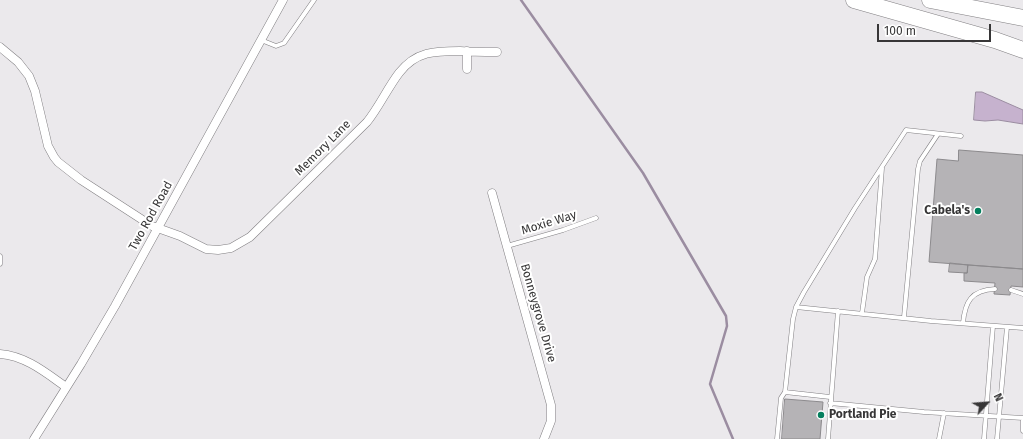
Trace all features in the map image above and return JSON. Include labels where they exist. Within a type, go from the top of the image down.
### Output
[{"type":"highway","points":[[854,0],[982,36],[1023,50]]},
{"type":"highway","points":[[930,0],[1023,18]]},
{"type":"street","name":"Two Rod Road","points":[[34,439],[115,306],[282,0]]},
{"type":"street","name":"Memory Lane","points":[[0,47],[21,66],[32,81],[46,140],[54,157],[62,166],[142,219],[158,228],[180,236],[206,249],[225,249],[236,246],[244,242],[260,228],[366,122],[377,108],[396,77],[409,63],[420,56],[433,51],[498,52]]},
{"type":"street","points":[[467,52],[467,69]]},
{"type":"street","name":"Bonneygrove Drive","points":[[492,194],[551,405],[551,421],[544,439]]},
{"type":"street","points":[[0,354],[22,358],[66,387]]},
{"type":"lane","points":[[261,40],[272,45],[281,44],[286,40],[314,0]]},
{"type":"lane","points":[[777,439],[781,398],[785,392],[793,319],[796,307],[819,266],[906,130],[961,136]]},
{"type":"lane","points":[[904,317],[918,169],[920,161],[938,134]]},
{"type":"lane","points":[[862,313],[867,277],[875,259],[882,166]]},
{"type":"lane","name":"Moxie Way","points":[[507,246],[563,230],[596,218]]},
{"type":"lane","points":[[0,256],[0,264]]},
{"type":"lane","points":[[963,323],[965,308],[970,298],[980,292],[995,289]]},
{"type":"lane","points":[[1011,290],[1023,294]]},
{"type":"lane","points":[[796,307],[1023,328]]},
{"type":"lane","points":[[828,439],[830,397],[838,310]]},
{"type":"lane","points":[[984,439],[993,326]]},
{"type":"lane","points":[[997,439],[1007,327]]},
{"type":"lane","points":[[785,392],[830,397]]},
{"type":"lane","points":[[830,403],[1023,418],[1023,431]]},
{"type":"lane","points":[[939,439],[944,413]]},
{"type":"shaded area","points":[[976,92],[982,92],[1023,110],[1023,124],[998,120],[974,120]]},
{"type":"building","name":"Cabela's","points":[[959,150],[1023,155],[1023,269],[929,262],[937,159],[958,161]]},
{"type":"building","points":[[950,263],[968,265],[967,273],[949,272]]},
{"type":"building","points":[[968,265],[1023,269],[1023,287],[1011,286],[1010,295],[994,294],[995,283],[964,281],[964,273],[967,273]]},
{"type":"building","points":[[785,399],[823,402],[820,439],[782,439]]},
{"type":"waterway","points":[[521,0],[643,173],[726,316],[727,326],[710,384],[733,439]]},
{"type":"place","name":"Cabela's","points":[[978,211]]},
{"type":"place","name":"Portland Pie","points":[[821,415]]}]
